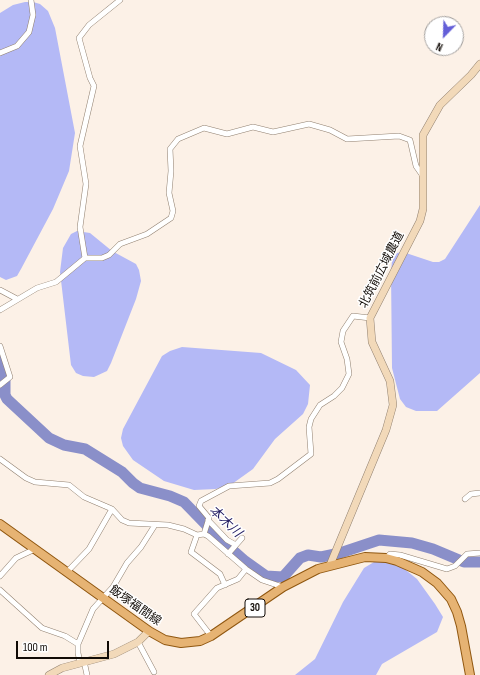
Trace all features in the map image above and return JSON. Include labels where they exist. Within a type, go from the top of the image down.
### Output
[{"type":"main road","name":"飯塚福間線","points":[[0,524],[149,631],[165,640],[181,643],[200,641],[211,636],[283,587],[306,574],[330,565],[365,557],[386,558],[422,572],[445,591],[457,612],[468,656],[470,675]]},
{"type":"street","points":[[0,53],[17,46],[29,32],[33,15],[31,0]]},
{"type":"street","points":[[85,258],[80,227],[86,184],[80,146],[94,86],[90,78],[79,38],[89,24],[120,0]]},
{"type":"street","name":"北筑前広域農道","points":[[330,565],[386,430],[393,405],[390,381],[372,342],[370,318],[420,221],[423,209],[422,143],[426,129],[440,105],[471,75],[480,64]]},
{"type":"street","points":[[0,310],[37,288],[56,282],[85,258],[102,258],[109,255],[120,244],[147,234],[171,218],[173,211],[169,193],[172,171],[170,149],[178,138],[204,128],[227,134],[253,127],[273,132],[309,124],[330,130],[348,139],[399,136],[410,140],[416,166],[423,176]]},
{"type":"street","points":[[0,290],[17,299]]},
{"type":"street","points":[[236,545],[227,540],[208,520],[199,506],[201,501],[229,486],[270,483],[278,479],[311,454],[309,427],[315,410],[342,388],[349,374],[347,359],[341,342],[343,331],[353,316],[370,318]]},
{"type":"street","points":[[0,346],[10,377],[0,384]]},
{"type":"street","points":[[0,459],[26,478],[35,482],[68,484],[84,497],[112,510],[122,520],[129,523],[184,529],[197,535],[204,534],[246,569],[262,580],[283,587]]},
{"type":"street","points":[[465,499],[470,494],[480,494]]},
{"type":"street","points":[[66,572],[89,549],[112,510]]},
{"type":"street","points":[[204,534],[208,520]]},
{"type":"street","points":[[87,675],[78,653],[78,644],[93,609],[113,587],[127,563],[141,547],[155,525]]},
{"type":"street","points":[[197,535],[191,552],[220,574],[225,585]]},
{"type":"street","points":[[228,554],[242,538]]},
{"type":"street","points":[[0,576],[16,558],[35,549]]},
{"type":"street","points":[[386,558],[390,554],[400,555],[447,569],[454,566],[467,554],[480,553]]},
{"type":"street","points":[[211,636],[194,614],[217,588],[238,579],[246,569]]},
{"type":"street","points":[[0,590],[42,628],[64,636],[78,644]]},
{"type":"street","points":[[49,675],[62,668],[114,654],[138,642],[149,631]]},
{"type":"street","points":[[138,642],[154,672]]},
{"type":"shaded area","points":[[25,2],[40,4],[48,11],[55,28],[75,133],[69,171],[53,209],[17,276],[6,280],[0,277],[0,13],[13,5]]},
{"type":"shaded area","points":[[480,205],[480,373],[437,411],[416,411],[406,407],[400,399],[392,368],[392,261],[397,253],[403,252],[433,262],[439,262],[445,259]]},
{"type":"shaded area","points":[[77,231],[90,233],[112,251],[136,264],[141,281],[136,299],[111,363],[107,371],[94,377],[83,376],[76,373],[71,365],[60,272],[63,248],[71,234]]},
{"type":"shaded area","points":[[182,347],[261,353],[296,370],[310,385],[308,404],[303,414],[275,439],[253,469],[232,484],[216,489],[194,490],[164,481],[133,460],[123,446],[121,438],[123,429],[162,356],[170,351]]},
{"type":"shaded area","points":[[389,559],[397,563],[417,579],[435,604],[443,617],[437,632],[382,664],[376,675],[295,675],[315,659],[343,602],[364,568],[374,562]]},
{"type":"waterway","name":"本木川","points":[[0,356],[5,374],[5,395],[7,399],[49,438],[64,445],[85,449],[122,472],[140,488],[170,496],[184,502],[219,538],[245,561],[266,576],[283,577],[300,558],[308,555],[321,557],[340,553],[379,540],[412,543],[433,549],[464,562],[480,562]]}]
